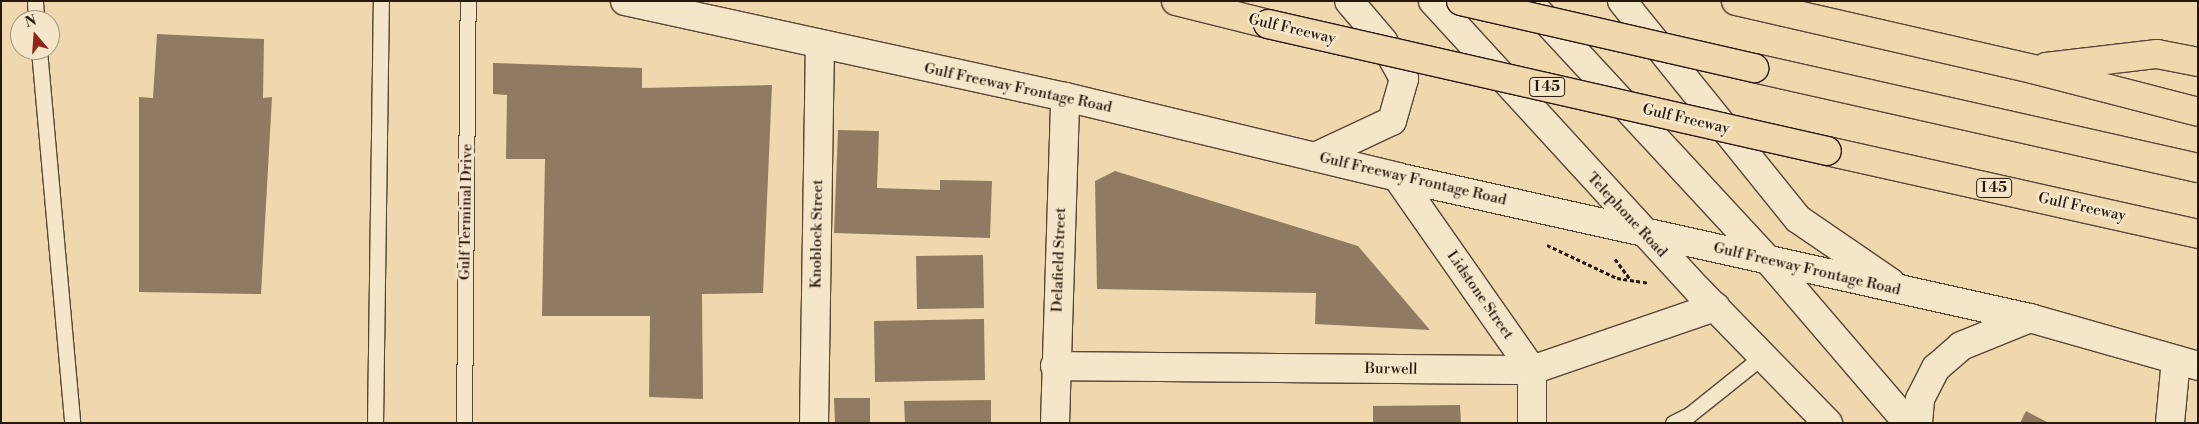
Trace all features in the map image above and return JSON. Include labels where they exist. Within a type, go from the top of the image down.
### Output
[{"type":"highway","name":"Gulf Freeway","points":[[1176,1],[1268,24],[1827,151],[2162,224],[2198,234]]},
{"type":"highway","points":[[1461,1],[2198,168]]},
{"type":"highway","points":[[1748,4],[2032,69],[2198,112]]},
{"type":"highway","points":[[2032,69],[2157,54],[2198,62]]},
{"type":"highway","points":[[2162,224],[2198,249]]},
{"type":"main road","name":"Gulf Freeway Frontage Road","points":[[625,1],[820,46],[1065,97],[1397,177],[2030,318],[2187,363]]},
{"type":"main road","points":[[1314,157],[1392,121],[1404,79],[1383,41],[1349,1]]},
{"type":"main road","name":"Telephone Road","points":[[1433,1],[1642,231],[1828,423]]},
{"type":"main road","points":[[1528,1],[1769,261],[1908,423]]},
{"type":"main road","points":[[1622,1],[1798,219],[1902,290]]},
{"type":"main road","name":"Knoblock Street","points":[[814,423],[820,46]]},
{"type":"main road","name":"Delafield Street","points":[[1055,423],[1065,97]]},
{"type":"main road","name":"Lidstone Street","points":[[1397,177],[1532,370]]},
{"type":"main road","name":"Burwell","points":[[1056,366],[1532,370],[1715,307]]},
{"type":"main road","points":[[1918,423],[1920,399],[1936,368],[1961,346],[2030,318]]},
{"type":"main road","points":[[2170,423],[2187,363]]},
{"type":"main road","points":[[1532,370],[1532,423]]},
{"type":"lane","points":[[375,423],[382,1]]},
{"type":"lane","name":"Gulf Terminal Drive","points":[[464,423],[468,1]]},
{"type":"lane","points":[[40,60],[72,423]]},
{"type":"lane","points":[[1673,423],[1690,415],[1763,356]]},
{"type":"path","points":[[1543,243],[1617,278],[1648,282]]},
{"type":"path","points":[[1611,253],[1631,280]]},
{"type":"building","points":[[157,34],[264,39],[263,98],[272,97],[261,294],[139,292],[139,97],[153,98]]},
{"type":"building","points":[[493,63],[642,68],[642,88],[772,85],[763,293],[702,294],[703,399],[649,397],[650,316],[542,316],[545,159],[506,159],[507,95],[493,94]]},
{"type":"building","points":[[838,130],[879,131],[877,188],[940,190],[940,180],[992,181],[990,238],[834,233]]},
{"type":"building","points":[[1115,171],[1358,246],[1430,330],[1315,324],[1316,293],[1097,289],[1095,181]]},
{"type":"building","points":[[983,255],[984,308],[917,309],[916,256]]},
{"type":"building","points":[[984,319],[985,380],[875,382],[874,321]]},
{"type":"building","points":[[834,398],[870,398],[870,423],[835,423]]},
{"type":"building","points":[[991,400],[991,423],[905,423],[904,401]]},
{"type":"building","points":[[1460,405],[1461,423],[1373,423],[1373,406]]},
{"type":"building","points":[[2026,411],[2049,423],[2020,423]]}]
